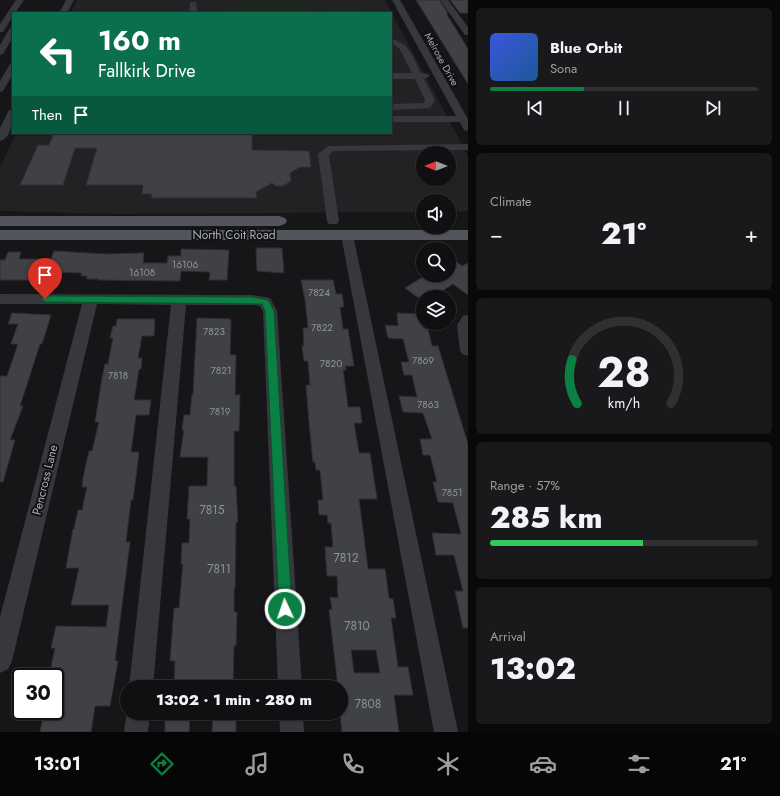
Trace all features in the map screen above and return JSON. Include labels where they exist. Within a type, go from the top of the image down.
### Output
[{"type":"main road","name":"North Coit Road","points":[[0,221],[416,222]]},
{"type":"main road","points":[[456,222],[468,222]]},
{"type":"main road","name":"North Coit Road","points":[[0,235],[468,235]]},
{"type":"street","points":[[0,30],[20,0]]},
{"type":"street","points":[[64,12],[70,0]]},
{"type":"street","name":"Melrose Drive","points":[[396,0],[468,128]]},
{"type":"street","points":[[444,0],[468,33]]},
{"type":"street","points":[[193,12],[194,4]]},
{"type":"street","points":[[0,52],[12,32]]},
{"type":"street","points":[[392,41],[397,42],[404,50],[430,100],[427,106],[392,107]]},
{"type":"street","points":[[392,50],[424,50]]},
{"type":"street","points":[[0,67],[12,67]]},
{"type":"street","points":[[0,89],[12,69]]},
{"type":"street","points":[[392,76],[439,76]]},
{"type":"street","points":[[0,138],[12,114]]},
{"type":"street","points":[[392,118],[463,119]]},
{"type":"street","points":[[456,148],[468,147]]},
{"type":"street","points":[[333,221],[323,154],[325,152],[332,148],[416,150]]},
{"type":"street","points":[[347,235],[446,732]]},
{"type":"street","points":[[0,299],[252,300],[265,302],[270,311],[290,680]]},
{"type":"street","name":"Pencross Lane","points":[[0,661],[90,299]]},
{"type":"street","points":[[142,680],[179,300]]},
{"type":"street","points":[[468,320],[465,325],[468,350]]},
{"type":"street","points":[[136,732],[137,720]]},
{"type":"street","points":[[291,720],[292,732]]},
{"type":"shaded area","points":[[77,0],[385,0],[391,12],[71,12]]},
{"type":"shaded area","points":[[249,0],[314,0],[318,12],[221,12],[232,4]]},
{"type":"shaded area","points":[[323,6],[350,6],[374,12],[325,12]]},
{"type":"shaded area","points":[[392,13],[468,156],[468,211],[456,212],[456,194],[416,194],[416,212],[116,214],[0,211],[0,168],[16,134],[392,134]]},
{"type":"building","points":[[416,0],[439,0],[448,13],[446,13],[468,49],[468,84]]},
{"type":"building","points":[[450,0],[468,0],[468,13],[460,13]]},
{"type":"building","points":[[54,134],[252,134],[252,150],[309,151],[311,167],[300,167],[290,173],[291,181],[283,186],[276,186],[272,183],[256,192],[257,198],[151,198],[152,194],[142,194],[143,185],[86,185],[97,148],[75,148],[63,185],[20,185],[38,145],[49,145]]},
{"type":"building","points":[[256,248],[282,248],[284,273],[257,271]]},
{"type":"building","points":[[181,249],[229,250],[227,280],[209,280],[210,272],[181,271],[180,281],[98,280],[99,279],[87,279],[87,276],[81,276],[82,273],[54,272],[52,280],[0,280],[0,260],[5,260],[8,252],[21,252],[19,259],[51,259],[54,251],[106,254],[144,253],[143,263],[167,263],[168,256],[181,256]]},
{"type":"building","points":[[456,262],[462,266],[468,263],[468,295],[453,284],[444,290],[416,290],[416,296],[405,288],[416,281],[456,282]]},
{"type":"building","points":[[301,280],[333,280],[336,294],[342,294],[344,307],[340,307],[343,329],[348,329],[354,366],[345,366],[346,370],[343,370],[348,407],[360,407],[362,423],[354,423],[359,453],[370,453],[377,499],[359,499],[368,569],[385,569],[389,598],[393,599],[396,618],[391,618],[398,667],[408,667],[413,695],[394,695],[399,732],[342,732],[341,720],[348,720],[348,680],[337,680],[329,610],[332,609],[330,597],[338,598],[337,576],[327,576],[325,547],[333,547],[331,523],[328,523],[327,515],[319,515],[318,500],[323,500],[320,470],[316,470],[315,462],[313,462],[306,385],[310,385],[308,361],[304,361],[302,346],[304,346],[303,328],[308,328]],"holes":[[[351,650],[376,650],[380,673],[354,673]]]},
{"type":"building","points":[[12,313],[51,315],[20,406],[23,406],[10,440],[15,440],[3,482],[0,482],[0,376],[7,376],[18,344],[11,344],[18,324],[8,324]]},
{"type":"building","points":[[397,313],[416,314],[416,330],[428,330],[432,346],[438,346],[468,444],[468,628],[463,628],[455,591],[463,591],[454,555],[436,555],[432,533],[461,534],[453,503],[438,502],[433,482],[437,482],[430,455],[423,455],[420,439],[432,439],[423,413],[403,412],[399,396],[417,397],[412,375],[404,375],[401,362],[409,362],[403,339],[388,338],[385,325],[398,326]]},
{"type":"building","points":[[197,318],[230,319],[230,355],[236,355],[235,395],[240,395],[239,431],[234,431],[234,486],[236,486],[238,522],[236,522],[234,612],[237,612],[233,680],[174,680],[175,661],[170,661],[174,608],[179,608],[183,564],[181,564],[182,543],[189,543],[190,519],[187,519],[189,486],[207,486],[208,457],[180,457],[184,430],[182,430],[184,415],[190,415],[193,395]]},
{"type":"building","points":[[117,319],[155,319],[154,336],[142,336],[138,358],[142,358],[141,369],[139,369],[134,400],[151,400],[149,415],[136,415],[131,452],[139,452],[126,542],[130,542],[115,661],[118,661],[110,706],[95,706],[91,732],[40,732],[42,720],[64,720],[64,668],[51,668],[55,648],[51,648],[56,626],[106,627],[109,605],[71,605],[79,568],[66,568],[73,529],[78,510],[82,510],[87,487],[82,487],[83,478],[89,451],[92,451],[99,422],[95,422],[102,378],[105,364],[108,364],[113,338],[110,338],[113,326],[116,326]]},
{"type":"building","points":[[165,720],[190,720],[189,732],[165,732]]},
{"type":"building","points":[[213,720],[236,720],[236,732],[212,732]]},
{"type":"route","points":[[45,299],[252,300],[265,302],[270,311],[285,609]]}]
